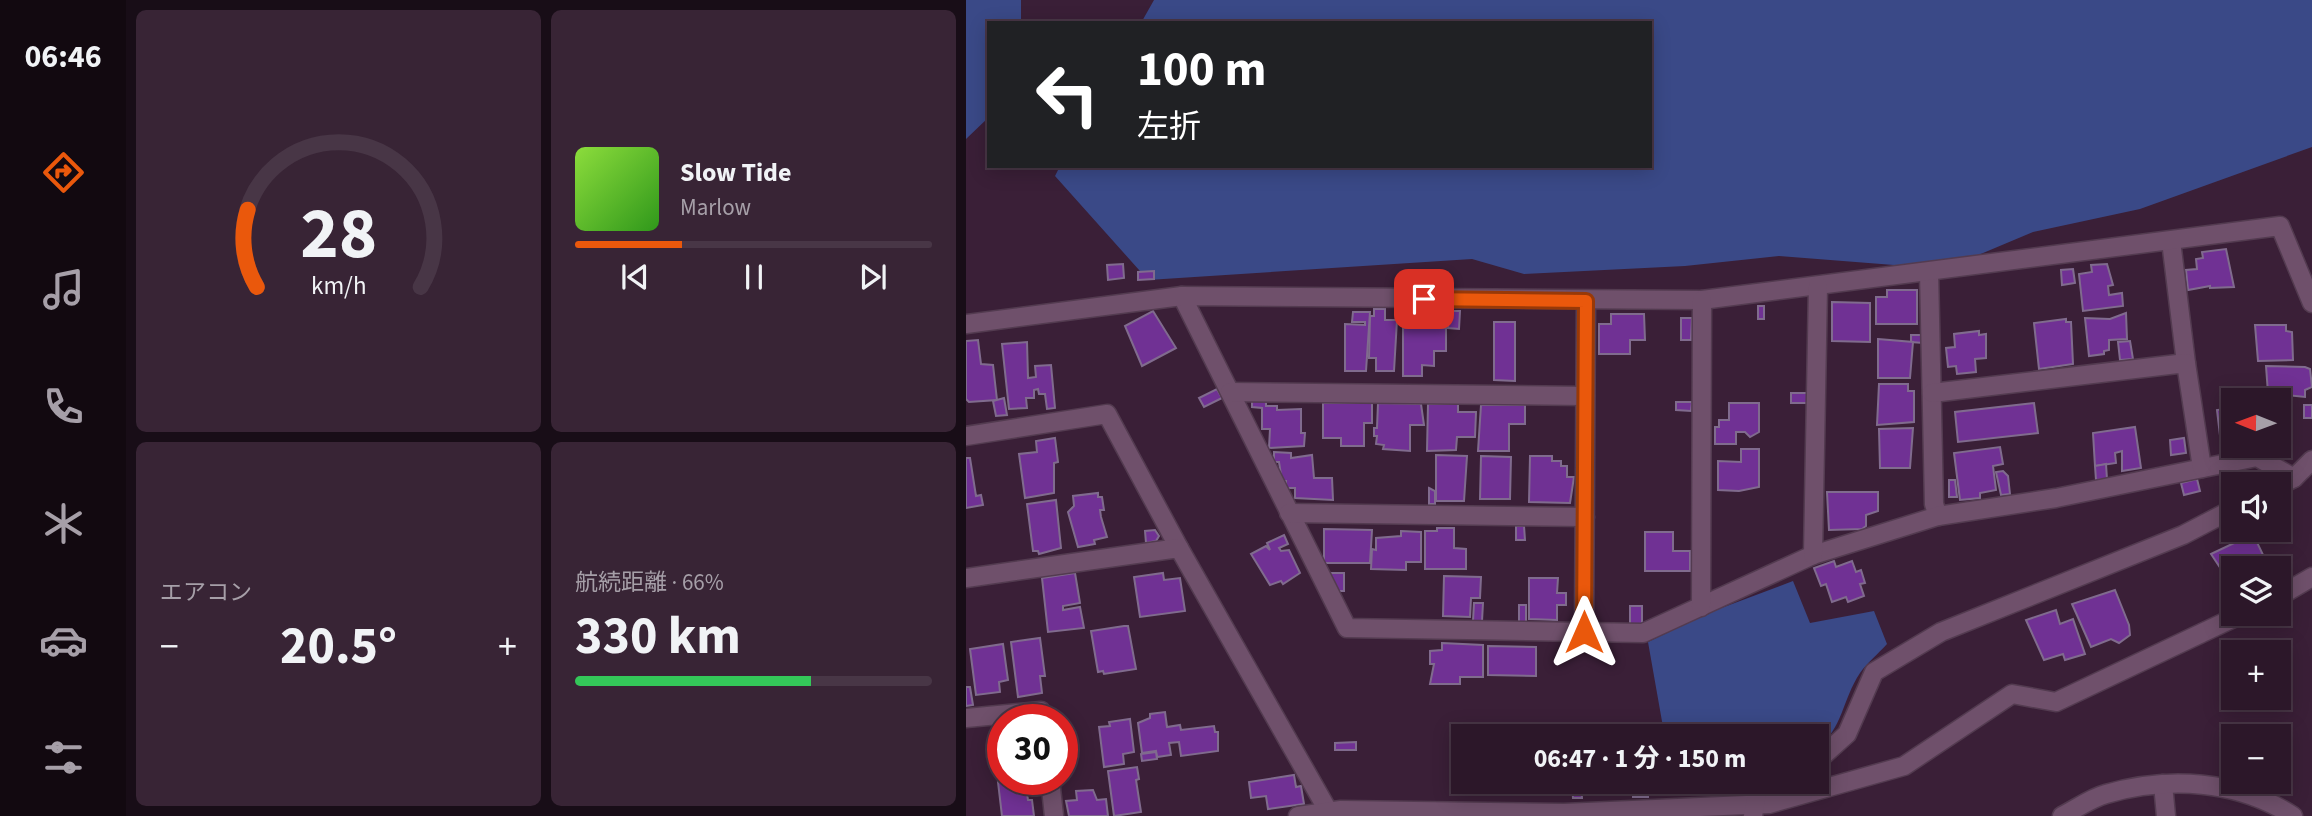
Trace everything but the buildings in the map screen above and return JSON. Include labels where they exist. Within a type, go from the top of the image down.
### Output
[{"type":"street","points":[[966,324],[1182,296],[1702,300],[2280,226],[2312,303]]},
{"type":"street","points":[[2171,241],[2202,468]]},
{"type":"street","points":[[1929,272],[1934,505],[1938,516]]},
{"type":"street","points":[[1813,555],[1818,286]]},
{"type":"street","points":[[1182,296],[1347,628],[1643,633],[1813,555],[1938,516],[2056,498],[2257,457],[2274,472]]},
{"type":"street","points":[[1701,607],[1702,300]]},
{"type":"street","points":[[1584,632],[1586,301]]},
{"type":"street","points":[[1932,393],[2186,363]]},
{"type":"street","points":[[1230,392],[1585,396]]},
{"type":"street","points":[[966,436],[1107,414],[1179,548],[1331,814]]},
{"type":"street","points":[[2291,478],[2312,460]]},
{"type":"street","points":[[1289,513],[1585,517]]},
{"type":"street","points":[[1829,750],[1847,734],[1874,672],[1941,632],[2183,535],[2221,515]]},
{"type":"street","points":[[966,578],[1179,548]]},
{"type":"street","points":[[2291,590],[2312,578]]},
{"type":"street","points":[[1298,816],[1753,811],[1904,766],[2012,694],[2056,702],[2221,624]]},
{"type":"street","points":[[966,718],[987,716]]},
{"type":"street","points":[[2062,816],[2104,794],[2163,785],[2212,784],[2273,803],[2293,816]]},
{"type":"street","points":[[2163,785],[2166,816]]},
{"type":"street","points":[[1052,795],[1054,816]]},
{"type":"shaded area","points":[[966,0],[1021,0],[1021,21],[987,21],[987,119],[966,139]]},
{"type":"shaded area","points":[[1154,0],[2312,0],[2312,147],[2140,209],[2033,232],[1945,269],[1779,256],[1685,266],[1524,274],[1472,259],[1148,280],[1055,176],[1059,168],[1652,168],[1652,21],[1142,21]]},
{"type":"shaded area","points":[[1793,581],[1810,623],[1874,611],[1887,644],[1860,673],[1829,736],[1829,724],[1662,724],[1648,642],[1708,613]]},
{"type":"route","points":[[1424,299],[1586,301],[1584,632]]}]
